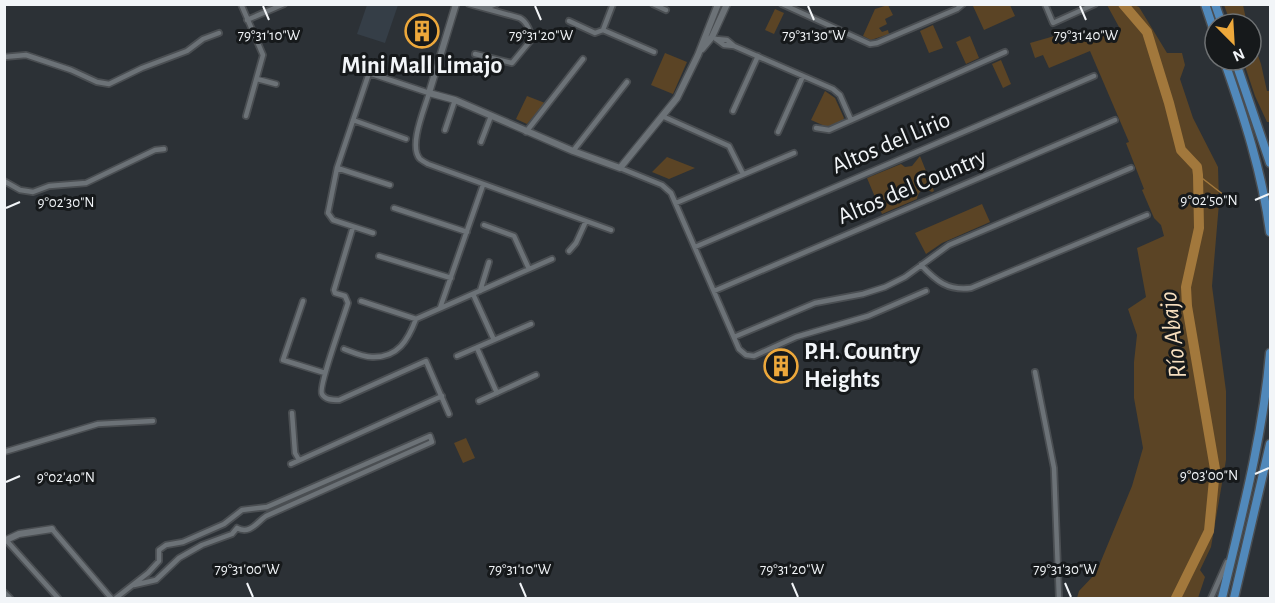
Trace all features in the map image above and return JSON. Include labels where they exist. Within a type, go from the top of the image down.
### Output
[{"type":"highway","points":[[1228,72],[1248,126],[1270,232]]},
{"type":"highway","points":[[1239,72],[1270,163]]},
{"type":"highway","points":[[1222,598],[1261,421],[1270,353]]},
{"type":"highway","points":[[1234,598],[1270,444]]},
{"type":"street","points":[[241,4],[263,55],[246,116]]},
{"type":"street","points":[[247,20],[284,4]]},
{"type":"street","points":[[456,4],[417,132],[416,152],[420,160],[611,230]]},
{"type":"street","points":[[469,4],[524,20],[532,36],[512,63],[475,54]]},
{"type":"street","points":[[480,4],[486,8]]},
{"type":"street","points":[[486,8],[496,4]]},
{"type":"street","points":[[603,30],[613,4]]},
{"type":"street","points":[[653,4],[666,10]]},
{"type":"street","points":[[711,36],[718,4]]},
{"type":"street","points":[[620,168],[677,98],[727,4]]},
{"type":"street","points":[[782,4],[791,6],[870,44],[878,44],[957,9],[963,4]]},
{"type":"street","points":[[1045,4],[1053,23],[1095,4]]},
{"type":"street","points":[[568,21],[595,33],[603,30],[654,52]]},
{"type":"street","points":[[4,57],[26,55],[71,70],[96,82],[109,84],[186,51],[203,39],[219,33]]},
{"type":"street","points":[[711,36],[727,40],[734,46],[837,92],[851,120]]},
{"type":"street","points":[[816,128],[829,130],[1005,52]]},
{"type":"street","points":[[733,111],[758,56]]},
{"type":"street","points":[[526,132],[583,59]]},
{"type":"street","points":[[351,67],[455,100],[526,132],[662,185],[671,193],[676,203],[739,349],[746,355],[754,356],[796,337],[868,316],[926,291]]},
{"type":"street","points":[[369,73],[337,168],[328,213],[333,220],[372,233]]},
{"type":"street","points":[[778,132],[803,76]]},
{"type":"street","name":"Altos del Lirio","points":[[695,247],[1094,76]]},
{"type":"street","points":[[257,79],[276,84]]},
{"type":"street","points":[[573,151],[627,82]]},
{"type":"street","points":[[445,130],[455,100]]},
{"type":"street","points":[[481,142],[491,116]]},
{"type":"street","points":[[662,116],[729,146],[743,174]]},
{"type":"street","points":[[353,120],[406,139]]},
{"type":"street","name":"Altos del Country","points":[[714,291],[1115,120]]},
{"type":"street","points":[[4,182],[20,190],[33,192],[50,186],[86,183],[155,150],[164,149]]},
{"type":"street","points":[[676,203],[794,153]]},
{"type":"street","points":[[337,168],[390,185]]},
{"type":"street","points":[[734,337],[815,303],[863,294],[885,287],[904,277],[949,245],[1131,168]]},
{"type":"street","points":[[440,308],[483,185]]},
{"type":"street","points":[[394,208],[467,232]]},
{"type":"street","points":[[921,265],[944,285],[958,290],[970,288],[1147,215]]},
{"type":"street","points":[[569,251],[576,243],[586,221]]},
{"type":"street","points":[[484,225],[514,236],[529,269]]},
{"type":"street","points":[[353,227],[334,290],[335,293],[345,296],[348,303],[325,373],[322,394],[332,400],[339,400],[426,361],[449,414]]},
{"type":"street","points":[[379,256],[451,278]]},
{"type":"street","points":[[344,349],[370,358],[384,356],[404,345],[416,319],[552,259]]},
{"type":"street","points":[[479,291],[489,262]]},
{"type":"street","points":[[473,294],[494,340]]},
{"type":"street","points":[[444,299],[457,301]]},
{"type":"street","points":[[303,301],[283,360],[325,373]]},
{"type":"street","points":[[361,302],[416,319]]},
{"type":"street","points":[[457,356],[531,324]]},
{"type":"street","points":[[477,348],[497,393]]},
{"type":"street","points":[[1035,372],[1054,468],[1059,598]]},
{"type":"street","points":[[479,401],[536,375]]},
{"type":"street","points":[[291,464],[442,396]]},
{"type":"street","points":[[292,413],[295,453],[299,460]]},
{"type":"street","points":[[4,452],[98,424],[153,421]]},
{"type":"street","points":[[166,569],[159,561],[159,550],[166,545],[199,536],[224,524],[242,510],[267,507],[430,436],[432,442],[266,516],[257,517]]},
{"type":"street","points":[[383,455],[387,461]]},
{"type":"street","points":[[342,473],[346,480]]},
{"type":"street","points":[[301,491],[304,499]]},
{"type":"street","points":[[251,509],[257,517]]},
{"type":"street","points":[[234,516],[234,524],[237,528],[246,530],[251,529],[257,517]]},
{"type":"street","points":[[131,585],[158,578],[179,558],[232,534],[237,528]]},
{"type":"street","points":[[58,598],[5,540],[20,534],[52,529],[111,598]]},
{"type":"street","points":[[1211,598],[1234,546]]},
{"type":"street","points":[[116,598],[159,561]]},
{"type":"street","points":[[150,571],[158,578]]},
{"type":"street","points":[[4,592],[10,598]]},
{"type":"shaded area","points":[[367,5],[398,5],[385,43],[357,34]]},
{"type":"shaded area","points":[[888,5],[893,15],[885,19],[887,24],[879,28],[882,32],[888,30],[889,34],[871,40],[863,36],[875,9]]},
{"type":"shaded area","points":[[1010,5],[1015,16],[984,30],[973,6]]},
{"type":"shaded area","points":[[1107,5],[1139,7],[1167,53],[1182,53],[1185,65],[1180,79],[1193,118],[1218,167],[1219,203],[1212,286],[1226,391],[1226,460],[1211,547],[1200,570],[1205,577],[1198,598],[1077,598],[1079,591],[1096,573],[1132,486],[1143,448],[1134,398],[1137,335],[1128,309],[1146,297],[1137,248],[1164,236],[1161,225],[1154,218],[1142,190],[1144,189],[1126,143],[1129,142],[1090,51],[1049,68],[1043,55],[1035,58],[1030,43],[1058,35],[1063,44],[1076,39],[1078,42],[1119,27]]},
{"type":"shaded area","points":[[1224,5],[1243,5],[1244,12],[1227,12]]},
{"type":"shaded area","points":[[775,9],[784,13],[774,34],[765,30]]},
{"type":"shaded area","points":[[933,25],[943,48],[929,53],[920,31]]},
{"type":"shaded area","points":[[970,36],[979,58],[966,64],[956,42]]},
{"type":"shaded area","points":[[665,53],[687,62],[673,94],[651,85]]},
{"type":"shaded area","points":[[1001,60],[1011,84],[1003,88],[992,64]]},
{"type":"shaded area","points":[[1247,72],[1263,72],[1267,91],[1270,91],[1270,122],[1267,122]]},
{"type":"shaded area","points":[[825,91],[835,98],[844,118],[827,127],[811,120]]},
{"type":"shaded area","points":[[527,96],[545,103],[527,124],[516,119]]},
{"type":"shaded area","points":[[920,156],[934,191],[921,191],[917,199],[882,214],[867,178],[901,164],[905,167],[912,166]]},
{"type":"shaded area","points":[[667,157],[695,168],[669,179],[652,172]]},
{"type":"shaded area","points":[[982,204],[990,222],[942,243],[926,254],[915,233]]},
{"type":"shaded area","points":[[466,438],[475,458],[463,463],[454,443]]},
{"type":"waterway","name":"Río Abajo","points":[[1123,4],[1147,32],[1181,150],[1197,167],[1198,175],[1199,228],[1186,287],[1187,306],[1215,469],[1209,531],[1176,598]]},
{"type":"waterway","points":[[1198,175],[1229,199]]},
{"type":"place","name":"Mini Mall Limajo","points":[[422,31]]},
{"type":"place","name":"P.H. Country Heights","points":[[781,366]]}]
